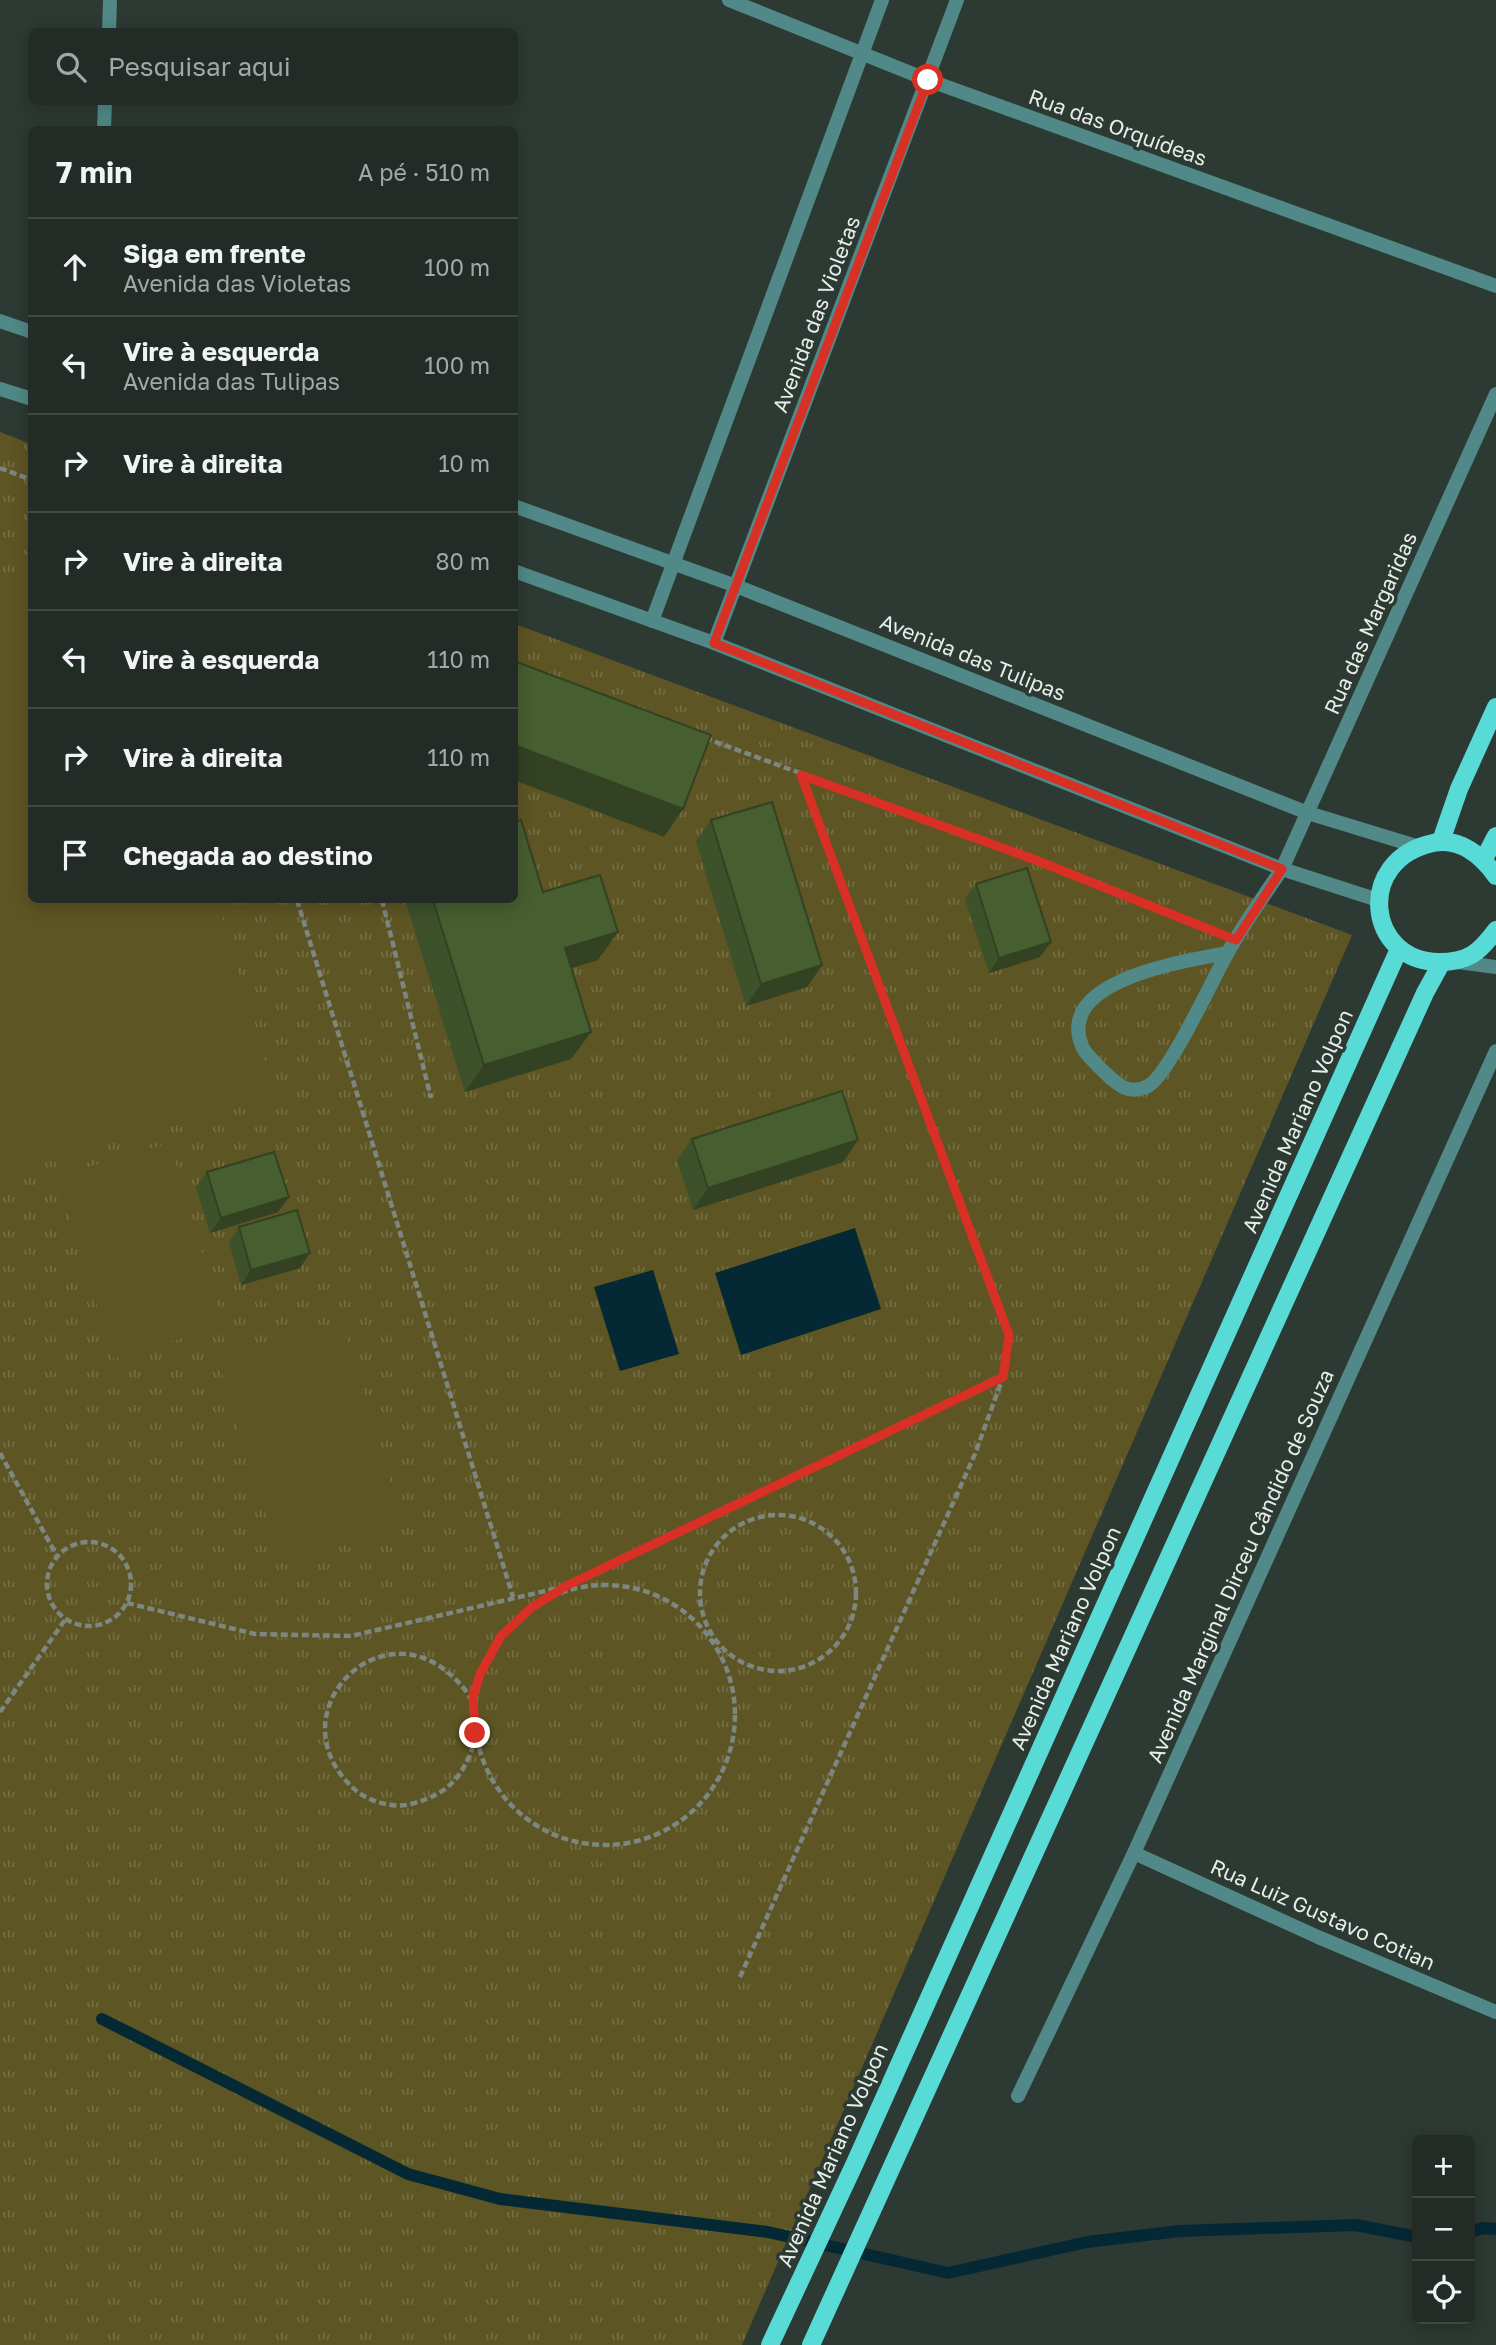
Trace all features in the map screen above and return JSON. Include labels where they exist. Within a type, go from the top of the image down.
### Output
[{"type":"main road","points":[[1441,841],[1460,789],[1496,707]]},
{"type":"main road","points":[[1484,859],[1496,836]]},
{"type":"main road","points":[[1496,876],[1484,859],[1465,846],[1441,841],[1416,846],[1397,859],[1384,877],[1378,900],[1383,927],[1399,949],[1423,962],[1450,962],[1481,950],[1496,930]]},
{"type":"main road","name":"Avenida Mariano Volpon","points":[[770,2345],[855,2162],[1399,949]]},
{"type":"main road","points":[[811,2345],[1420,1005],[1450,962]]},
{"type":"street","points":[[109,28],[110,0]]},
{"type":"street","name":"Rua das Orquídeas","points":[[729,0],[928,80],[1496,286]]},
{"type":"street","points":[[652,621],[882,0]]},
{"type":"street","name":"Avenida das Violetas","points":[[714,643],[957,0]]},
{"type":"street","points":[[104,126],[105,105]]},
{"type":"street","points":[[0,321],[28,331]]},
{"type":"street","points":[[0,389],[28,398]]},
{"type":"street","name":"Rua das Margaridas","points":[[1227,953],[1167,964],[1115,983],[1094,997],[1082,1012],[1077,1030],[1083,1049],[1119,1087],[1134,1090],[1150,1085],[1168,1065],[1227,953],[1282,869],[1496,394]]},
{"type":"street","name":"Avenida das Tulipas","points":[[518,507],[674,562],[1308,813],[1416,846]]},
{"type":"street","points":[[518,572],[714,643],[1282,869],[1378,900]]},
{"type":"street","points":[[1450,962],[1496,967]]},
{"type":"street","name":"Avenida Marginal Dirceu Cândido de Souza","points":[[1018,2096],[1134,1853],[1496,1051]]},
{"type":"street","name":"Rua Luiz Gustavo Cotian","points":[[1134,1853],[1318,1937],[1496,2012]]},
{"type":"path","points":[[0,468],[28,478]]},
{"type":"path","points":[[697,735],[1033,859],[1236,940]]},
{"type":"path","points":[[740,1977],[975,1454],[1003,1377],[1009,1335],[801,775]]},
{"type":"path","points":[[298,903],[513,1597]]},
{"type":"path","points":[[383,903],[431,1098]]},
{"type":"path","points":[[127,1602],[255,1634],[351,1636],[566,1586],[613,1586],[657,1596],[693,1615],[706,1627],[721,1647],[741,1663],[766,1671],[793,1671],[817,1662],[838,1646],[852,1624],[858,1599],[855,1573],[844,1549],[826,1530],[803,1518],[777,1514],[752,1519],[729,1531],[712,1551],[701,1575],[699,1601],[706,1627],[721,1656],[735,1698],[733,1743],[716,1784],[687,1818],[648,1839],[603,1846],[562,1839],[526,1820],[497,1790],[476,1739],[473,1702],[481,1672],[501,1636],[531,1608],[566,1586],[1003,1377]]},
{"type":"path","points":[[0,1452],[57,1556]]},
{"type":"path","points":[[78,1543],[101,1544],[121,1557],[131,1579],[127,1602],[112,1621],[88,1627],[65,1620],[50,1601],[46,1577],[57,1556],[78,1543]]},
{"type":"path","points":[[0,1712],[65,1620]]},
{"type":"path","points":[[473,1702],[456,1679],[436,1663],[412,1655],[386,1655],[363,1664],[342,1680],[329,1702],[324,1727],[327,1752],[339,1775],[357,1792],[380,1803],[406,1805],[431,1799],[452,1784],[467,1764],[476,1739]]},
{"type":"green space","points":[[0,432],[28,443],[28,903],[518,903],[518,625],[1352,935],[742,2345],[0,2345]]},
{"type":"green space","points":[[28,582],[28,903],[218,903],[275,1094],[0,1176],[0,590]]},
{"type":"green space","points":[[170,1143],[224,1326],[113,1359],[58,1176]]},
{"type":"green space","points":[[341,1323],[403,1526],[281,1563],[218,1360]]},
{"type":"water","points":[[855,1228],[881,1309],[741,1355],[715,1273]]},
{"type":"water","points":[[653,1270],[679,1354],[620,1371],[594,1287]]},
{"type":"building","points":[[518,663],[711,735],[683,809],[518,747]]},
{"type":"building","points":[[772,802],[822,965],[761,984],[711,820]]},
{"type":"building","points":[[521,820],[543,892],[600,875],[618,932],[565,948],[591,1032],[484,1065],[434,903],[518,903],[518,821]]},
{"type":"building","points":[[1027,868],[1051,942],[999,958],[976,884]]},
{"type":"building","points":[[842,1091],[858,1140],[708,1188],[692,1139]]},
{"type":"building","points":[[274,1152],[289,1197],[221,1218],[207,1172]]},
{"type":"building","points":[[297,1210],[310,1253],[251,1270],[239,1227]]},
{"type":"waterway","points":[[102,2019],[408,2174],[500,2199],[768,2232],[948,2273],[1087,2242],[1180,2231],[1356,2225],[1412,2236]]},
{"type":"waterway","points":[[1475,2230],[1496,2229]]},
{"type":"route","points":[[475,1733],[473,1696],[481,1672],[501,1636],[531,1608],[566,1586],[1003,1377],[1009,1335],[801,775],[1033,859],[1236,940],[1282,869],[714,643],[928,80]]}]
